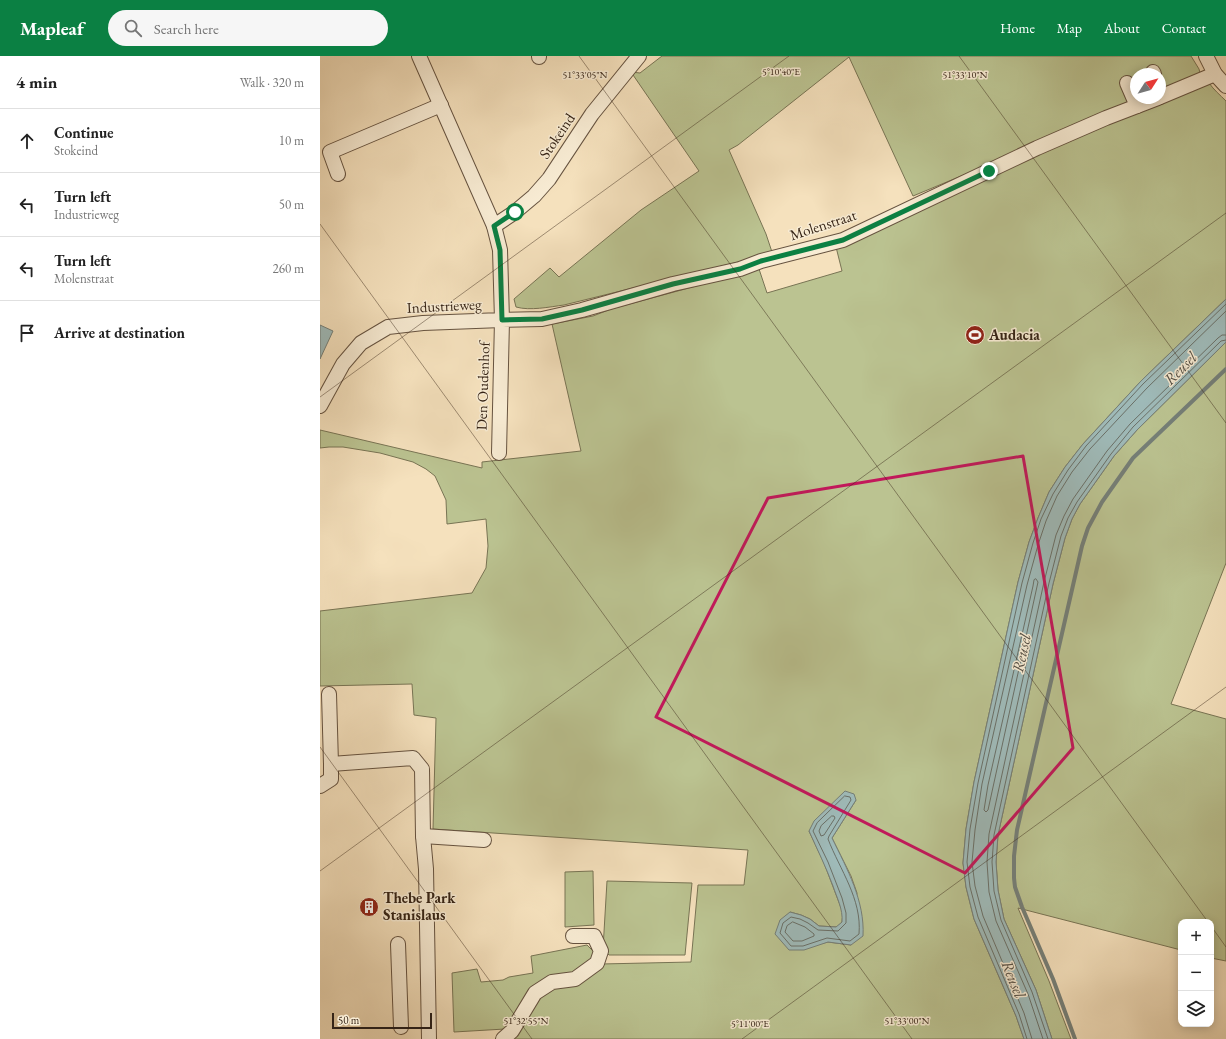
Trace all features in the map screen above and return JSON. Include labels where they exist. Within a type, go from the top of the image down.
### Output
[{"type":"street","name":"Industrieweg","points":[[320,406],[343,364],[360,343],[388,327],[423,323],[502,320],[500,250],[494,226],[419,56]]},
{"type":"street","name":"Stokeind","points":[[494,226],[515,212],[534,196],[549,179],[592,114],[639,56]]},
{"type":"street","points":[[1206,56],[1215,74],[1226,86]]},
{"type":"street","name":"Molenstraat","points":[[1166,92],[1215,74]]},
{"type":"street","points":[[1126,84],[1137,106]]},
{"type":"street","name":"Molenstraat","points":[[502,320],[542,319],[582,310],[673,284],[740,269],[761,261],[843,240],[1037,148],[1141,104]]},
{"type":"street","points":[[338,174],[330,152],[441,105]]},
{"type":"street","name":"Den Oudenhof","points":[[499,453],[502,320]]},
{"type":"street","points":[[320,786],[331,779],[329,694]]},
{"type":"street","points":[[331,764],[413,758],[422,769],[423,836],[426,869],[429,1039]]},
{"type":"street","points":[[423,836],[484,840]]},
{"type":"street","points":[[503,1039],[512,1031],[535,993],[552,982],[575,979],[597,963],[601,951],[594,936],[573,936]]},
{"type":"street","points":[[398,944],[401,1027]]},
{"type":"highlighted area","points":[[1023,456],[1073,748],[965,873],[656,717],[768,498]]},
{"type":"green space","points":[[662,56],[1191,56],[1200,73],[1166,90],[1166,68],[1130,68],[1130,104],[1135,104],[913,196],[849,57],[738,145],[729,150],[766,234],[772,252],[738,262],[564,305],[533,309],[516,307],[514,299],[550,268],[559,277],[641,210],[699,171],[631,72],[640,73]]},
{"type":"green space","points":[[1209,83],[1226,101],[1226,299],[1141,381],[1083,444],[1065,467],[1049,492],[1038,518],[1029,542],[1018,582],[974,782],[966,829],[963,863],[966,887],[974,919],[1016,1016],[1024,1039],[512,1039],[537,997],[601,964],[691,962],[698,885],[744,885],[748,850],[433,829],[436,718],[414,715],[412,684],[320,686],[320,611],[472,593],[486,568],[488,546],[486,519],[447,524],[446,500],[435,476],[426,469],[413,462],[380,453],[343,447],[320,448],[320,430],[482,468],[482,462],[581,451],[552,324],[593,316],[611,309],[759,269],[767,293],[842,271],[836,247],[1020,162],[1154,104],[1166,104],[1166,99]],"holes":[[[856,800],[832,838],[851,876],[857,893],[851,945],[828,942],[819,944],[790,912],[810,919],[819,926],[837,927],[842,922],[843,913],[824,863],[809,831]]]},
{"type":"green space","points":[[1226,342],[1226,563],[1171,704],[1226,719],[1226,961],[1214,959],[1214,919],[1178,919],[1178,949],[1018,908],[1049,981],[1071,1039],[1052,1039],[1036,990],[1004,919],[998,890],[996,862],[998,835],[1053,584],[1065,538],[1072,519],[1080,504],[1114,456],[1137,430]]},
{"type":"green space","points":[[593,871],[594,925],[565,927],[565,872]]},
{"type":"green space","points":[[607,881],[692,883],[685,955],[609,955],[603,949]]},
{"type":"green space","points":[[587,945],[596,954],[577,974],[546,980],[505,1029],[454,1032],[452,973],[477,969],[481,982],[503,980],[509,977],[533,973],[531,956]]},
{"type":"water","name":"Reusel","points":[[1226,299],[1226,342],[1137,430],[1114,456],[1080,504],[1072,519],[1065,538],[1053,584],[998,835],[996,862],[998,890],[1004,919],[1036,990],[1052,1039],[1024,1039],[1016,1016],[974,919],[966,887],[963,863],[966,829],[974,782],[1018,582],[1029,542],[1038,518],[1049,492],[1065,467],[1083,444],[1141,381]]},
{"type":"water","points":[[320,325],[333,331],[320,359]]},
{"type":"water","points":[[845,791],[854,794],[856,800],[832,838],[849,873],[858,898],[863,923],[863,936],[851,945],[828,942],[804,950],[789,950],[775,934],[780,920],[790,912],[810,919],[819,926],[836,927],[842,922],[842,913],[838,899],[809,831],[814,821]]},
{"type":"waterway","points":[[1075,1039],[1053,979],[1015,887],[1014,856],[1017,830],[1082,546],[1088,528],[1102,502],[1133,458],[1226,369]]},
{"type":"place","name":"Audacia","points":[[975,335]]},
{"type":"place","name":"Thebe Park Stanislaus","points":[[369,907]]},
{"type":"route","points":[[515,212],[494,226],[500,250],[502,320],[542,319],[582,310],[673,284],[740,269],[761,261],[843,240],[989,171]]}]
